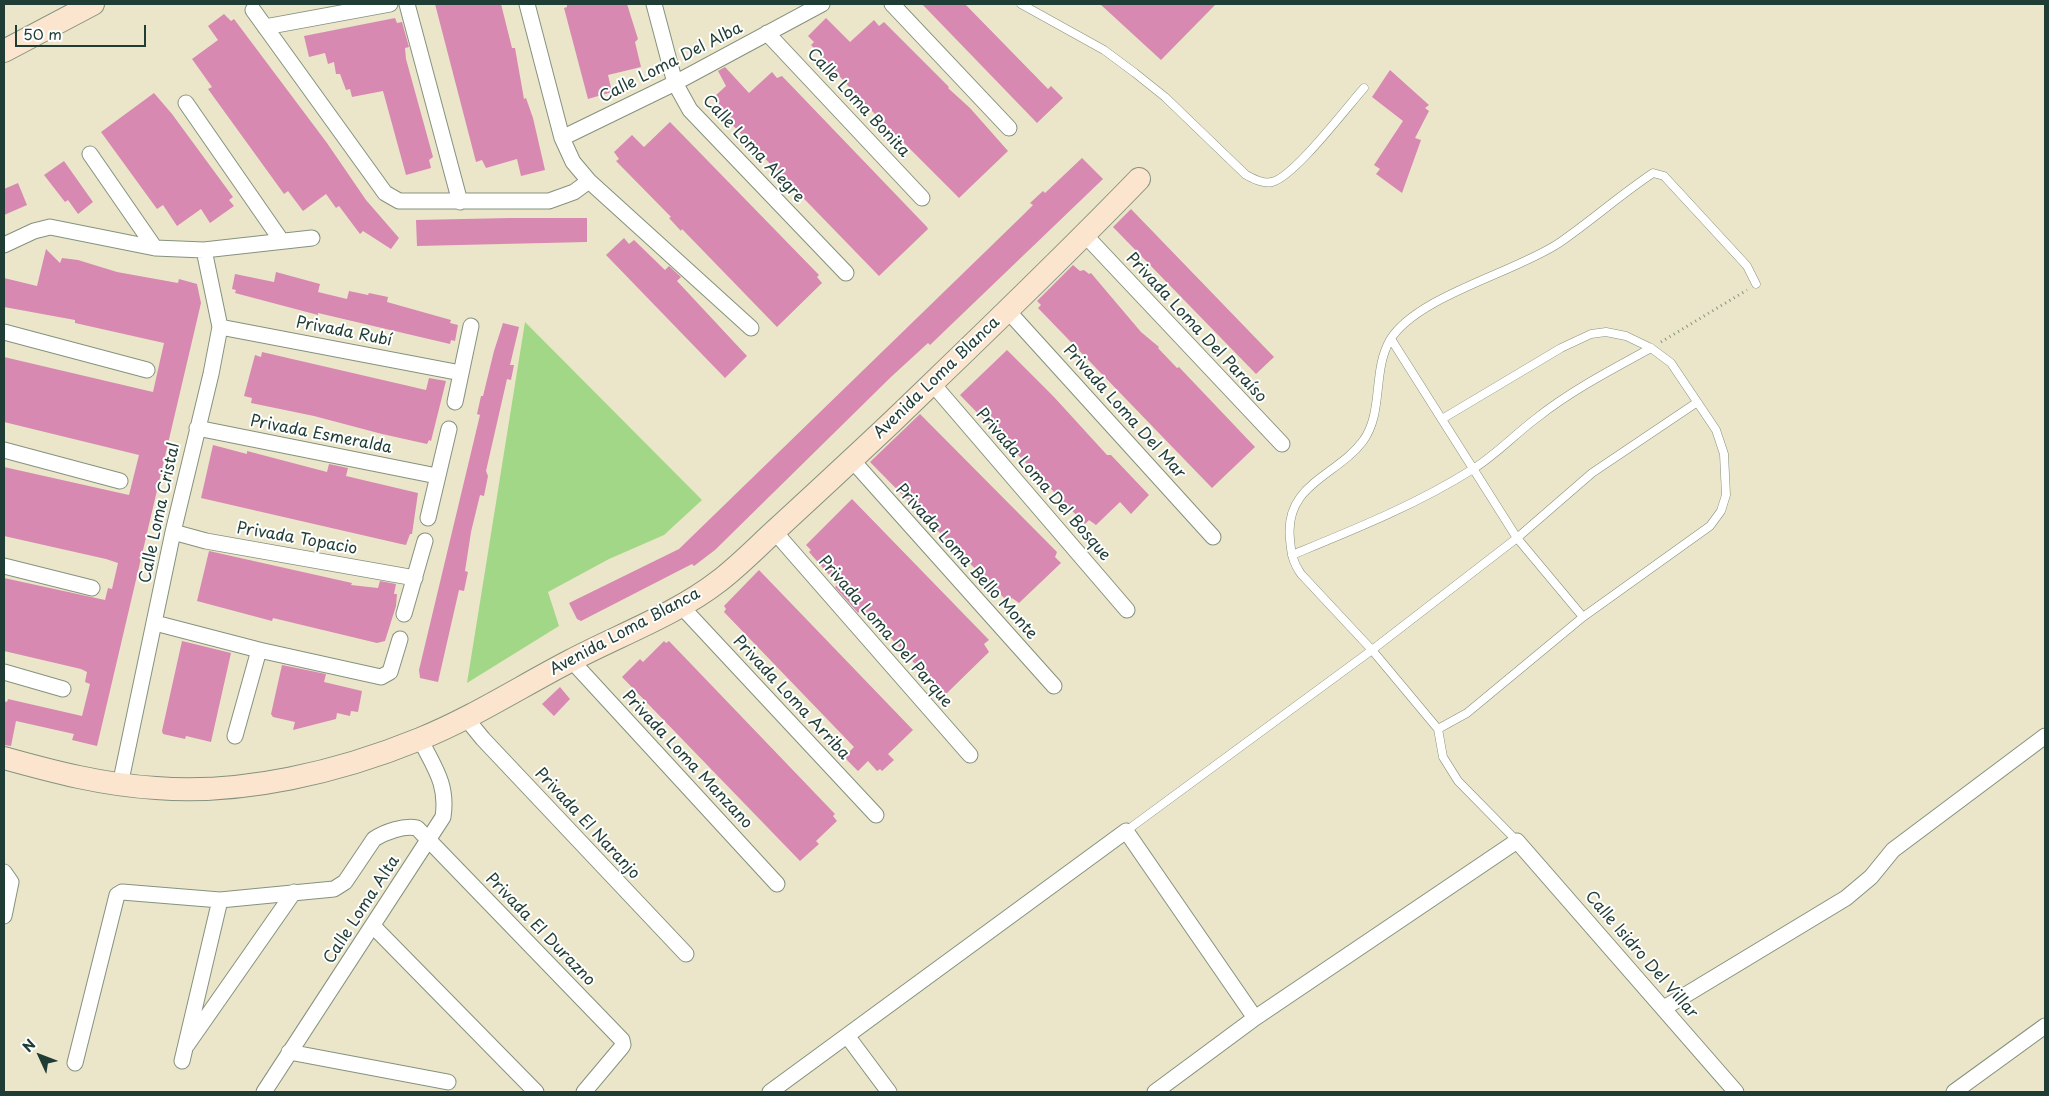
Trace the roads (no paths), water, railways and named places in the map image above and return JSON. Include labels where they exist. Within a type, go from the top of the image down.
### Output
[{"type":"street","points":[[4,51],[93,4]]},
{"type":"street","points":[[265,27],[390,4]]},
{"type":"street","points":[[407,4],[460,202]]},
{"type":"street","points":[[527,4],[562,138],[574,162],[589,180],[751,328]]},
{"type":"street","name":"Calle Loma Alegre","points":[[654,4],[676,83],[690,110],[846,273]]},
{"type":"street","name":"Calle Loma Del Alba","points":[[562,138],[676,83],[822,4]]},
{"type":"street","points":[[892,4],[1009,128]]},
{"type":"street","points":[[254,10],[385,193],[399,201],[548,202],[574,192],[589,180]]},
{"type":"street","name":"Calle Loma Bonita","points":[[768,33],[922,198]]},
{"type":"street","points":[[186,103],[281,240]]},
{"type":"street","points":[[90,154],[155,248]]},
{"type":"street","name":"Avenida Loma Blanca","points":[[4,758],[52,772],[120,785],[160,789],[256,784],[332,770],[420,740],[571,660],[681,606],[719,581],[852,460],[1008,311],[1140,180]]},
{"type":"street","points":[[4,245],[34,231],[50,227],[155,248],[204,250],[312,238]]},
{"type":"street","name":"Privada Loma Del Paraíso","points":[[1085,235],[1282,444]]},
{"type":"street","name":"Calle Loma Cristal","points":[[120,785],[173,532],[197,428],[212,374],[220,328],[204,250]]},
{"type":"street","name":"Privada Loma Del Mar","points":[[1008,311],[1214,537]]},
{"type":"street","points":[[455,402],[471,326]]},
{"type":"street","name":"Privada Rubí","points":[[220,328],[461,373]]},
{"type":"street","points":[[4,332],[147,370]]},
{"type":"street","name":"Privada Loma Del Bosque","points":[[932,383],[1127,610]]},
{"type":"street","name":"Privada Esmeralda","points":[[197,428],[438,476]]},
{"type":"street","points":[[428,518],[449,429]]},
{"type":"street","points":[[4,450],[120,481]]},
{"type":"street","name":"Privada Loma Bello Monte","points":[[852,460],[1054,686]]},
{"type":"street","name":"Privada Loma Del Parque","points":[[774,531],[970,755]]},
{"type":"street","name":"Privada Topacio","points":[[173,532],[206,541],[415,578]]},
{"type":"street","points":[[404,614],[425,541]]},
{"type":"street","points":[[4,566],[92,588]]},
{"type":"street","name":"Privada Loma Arriba","points":[[681,606],[876,814]]},
{"type":"street","points":[[155,623],[259,650],[382,678],[390,672],[400,639]]},
{"type":"street","points":[[235,736],[259,650]]},
{"type":"street","name":"Privada Loma Manzano","points":[[571,660],[777,884]]},
{"type":"street","points":[[4,672],[63,689]]},
{"type":"street","name":"Privada El Naranjo","points":[[465,717],[482,739],[686,954]]},
{"type":"street","points":[[1664,1008],[1846,898],[1871,877],[1893,850],[2045,736]]},
{"type":"street","name":"Calle Loma Alta","points":[[264,1092],[443,817],[446,798],[442,782],[420,740]]},
{"type":"street","name":"Privada El Durazno","points":[[294,892],[340,887],[374,839],[409,826],[417,828],[622,1040],[623,1045],[584,1092]]},
{"type":"street","points":[[770,1092],[848,1037],[1126,831],[1255,1018]]},
{"type":"street","points":[[1155,1092],[1255,1018],[1517,841]]},
{"type":"street","name":"Calle Isidro Del Villar","points":[[1517,841],[1664,1008],[1725,1086],[1736,1092]]},
{"type":"street","points":[[4,872],[11,882],[4,916]]},
{"type":"street","points":[[75,1063],[117,895],[122,892],[220,900],[294,892]]},
{"type":"street","points":[[187,1045],[294,892]]},
{"type":"street","points":[[182,1061],[220,900]]},
{"type":"street","points":[[373,926],[536,1092]]},
{"type":"street","points":[[1954,1092],[2045,1026]]},
{"type":"street","points":[[848,1037],[889,1092]]},
{"type":"street","points":[[289,1052],[448,1082]]},
{"type":"lane","points":[[1021,4],[1104,50],[1164,97],[1246,175],[1261,182],[1271,183],[1292,170],[1364,88]]},
{"type":"lane","points":[[1517,841],[1458,781],[1443,757],[1438,729],[1372,650],[1301,574],[1294,564],[1291,518],[1299,500],[1321,476],[1354,452],[1364,440],[1372,424],[1384,355],[1391,339],[1403,325],[1435,303],[1519,266],[1559,243],[1627,190],[1653,174],[1664,176],[1747,266],[1756,284]]},
{"type":"lane","points":[[1438,729],[1467,714],[1583,617],[1680,545],[1698,536],[1710,526],[1721,511],[1726,495],[1724,454],[1716,430],[1696,403],[1671,363],[1651,348],[1615,333],[1591,334],[1561,348],[1442,418]]},
{"type":"lane","points":[[1391,339],[1442,418],[1472,470],[1517,538],[1583,617]]},
{"type":"lane","points":[[1292,555],[1374,521],[1472,470],[1497,453],[1538,416],[1602,375],[1651,348]]},
{"type":"lane","points":[[1126,831],[1372,650],[1517,538],[1592,473],[1696,403]]}]
